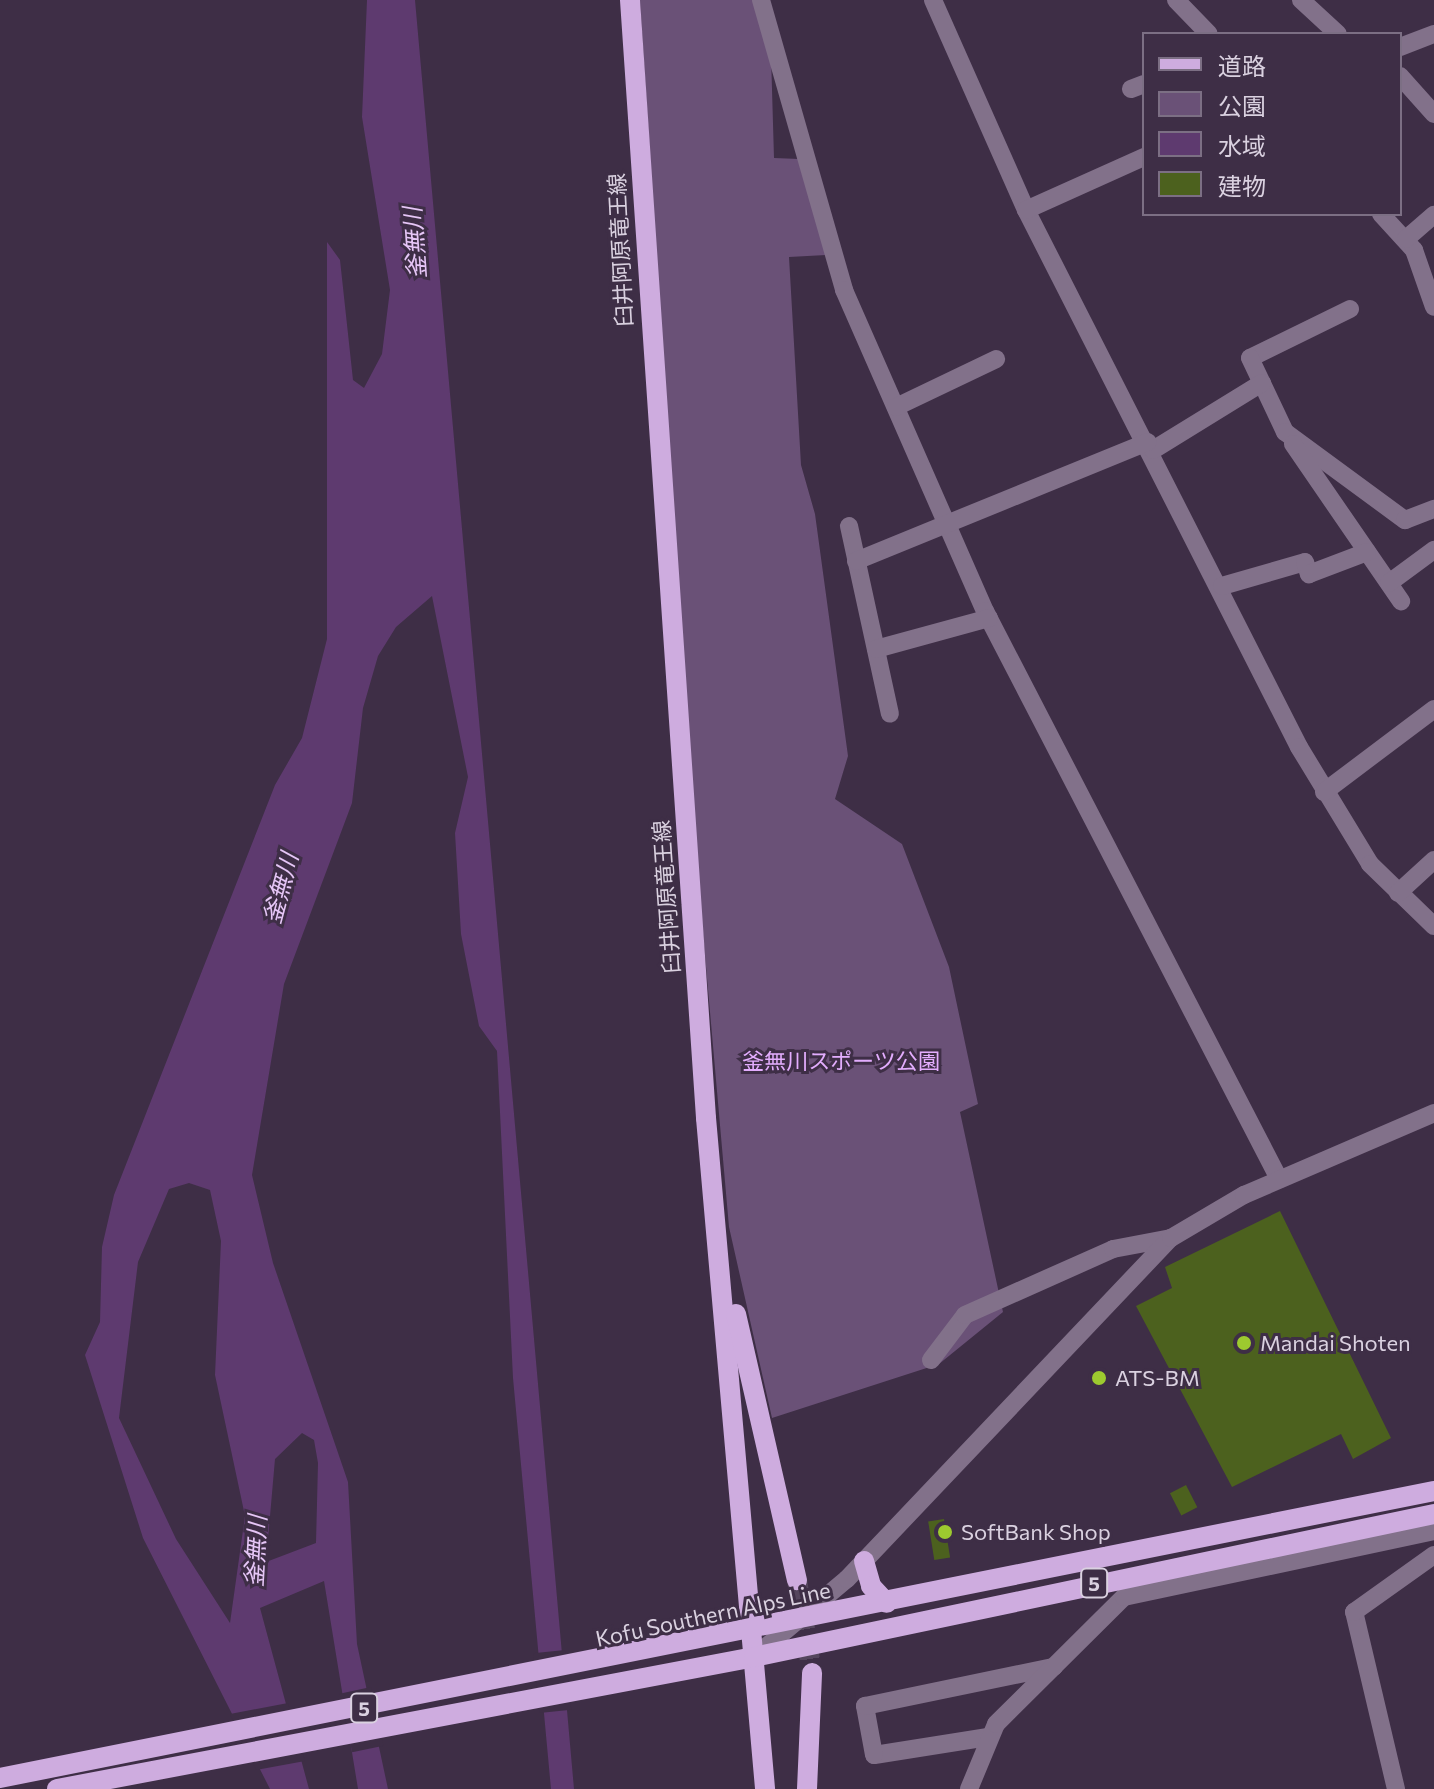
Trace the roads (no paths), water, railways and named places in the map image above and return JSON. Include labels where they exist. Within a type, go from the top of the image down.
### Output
[{"type":"main road","name":"臼井阿原竜王線","points":[[630,0],[722,1268],[765,1789]]},
{"type":"main road","points":[[722,1268],[797,1580]]},
{"type":"main road","name":"Kofu Southern Alps Line","points":[[0,1778],[728,1637],[1434,1491]]},
{"type":"main road","name":"5","points":[[57,1789],[730,1662],[1434,1514]]},
{"type":"main road","points":[[864,1561],[871,1586],[887,1603]]},
{"type":"main road","points":[[807,1789],[812,1673]]},
{"type":"street","points":[[761,0],[844,290],[949,529],[989,618],[1279,1179]]},
{"type":"street","points":[[933,0],[1026,210],[1222,586],[1324,792],[1398,893],[1434,926]]},
{"type":"street","points":[[1176,0],[1207,32]]},
{"type":"street","points":[[1301,0],[1336,32]]},
{"type":"street","points":[[1402,46],[1434,34]]},
{"type":"street","points":[[1402,78],[1434,114]]},
{"type":"street","points":[[1026,210],[1142,158]]},
{"type":"street","points":[[1406,239],[1434,215]]},
{"type":"street","points":[[1383,216],[1406,239],[1434,307]]},
{"type":"street","points":[[1350,309],[1250,358],[1285,432],[1401,601]]},
{"type":"street","points":[[896,407],[996,359]]},
{"type":"street","points":[[856,561],[949,529],[1150,446],[1262,383]]},
{"type":"street","points":[[1285,432],[1405,520],[1434,509]]},
{"type":"street","points":[[849,526],[890,714]]},
{"type":"street","points":[[1389,583],[1434,550]]},
{"type":"street","points":[[1222,586],[1305,562],[1309,574],[1367,552]]},
{"type":"street","points":[[876,649],[989,618]]},
{"type":"street","points":[[1324,792],[1433,706]]},
{"type":"street","points":[[1398,893],[1434,860]]},
{"type":"street","points":[[754,1657],[804,1619],[864,1561],[1171,1238],[1279,1179],[1434,1113]]},
{"type":"street","points":[[931,1360],[965,1315],[1113,1249],[1171,1238]]},
{"type":"street","points":[[969,1789],[988,1737],[1124,1597],[1434,1531]]},
{"type":"street","points":[[1396,1789],[1354,1612],[1434,1555]]},
{"type":"street","points":[[988,1737],[874,1755],[865,1706],[1054,1667]]},
{"type":"water","name":"釜無川","points":[[367,0],[415,0],[574,1789],[551,1789],[513,1378],[497,1051],[479,1026],[461,934],[455,833],[468,777],[432,596],[396,627],[378,656],[363,708],[352,803],[284,984],[252,1175],[273,1263],[348,1482],[357,1644],[388,1789],[358,1789],[324,1581],[260,1608],[309,1789],[270,1789],[143,1538],[85,1355],[100,1322],[102,1247],[114,1195],[275,785],[302,738],[327,639],[327,242],[340,260],[353,380],[364,388],[382,354],[390,290],[362,117]],"holes":[[[189,1183],[210,1190],[221,1241],[215,1375],[245,1516],[230,1623],[176,1539],[119,1418],[138,1262],[169,1189]],[[302,1433],[314,1440],[318,1463],[316,1543],[266,1562],[275,1459]]]},
{"type":"tunnel","points":[[797,1580],[812,1673]]},
{"type":"place","name":"Mandai Shoten","points":[[1244,1343]]},
{"type":"place","name":"ATS-BM","points":[[1099,1378]]},
{"type":"place","name":"SoftBank Shop","points":[[945,1532]]},
{"type":"park label","name":"釜無川スポーツ公園","points":[[841,1061]]}]
